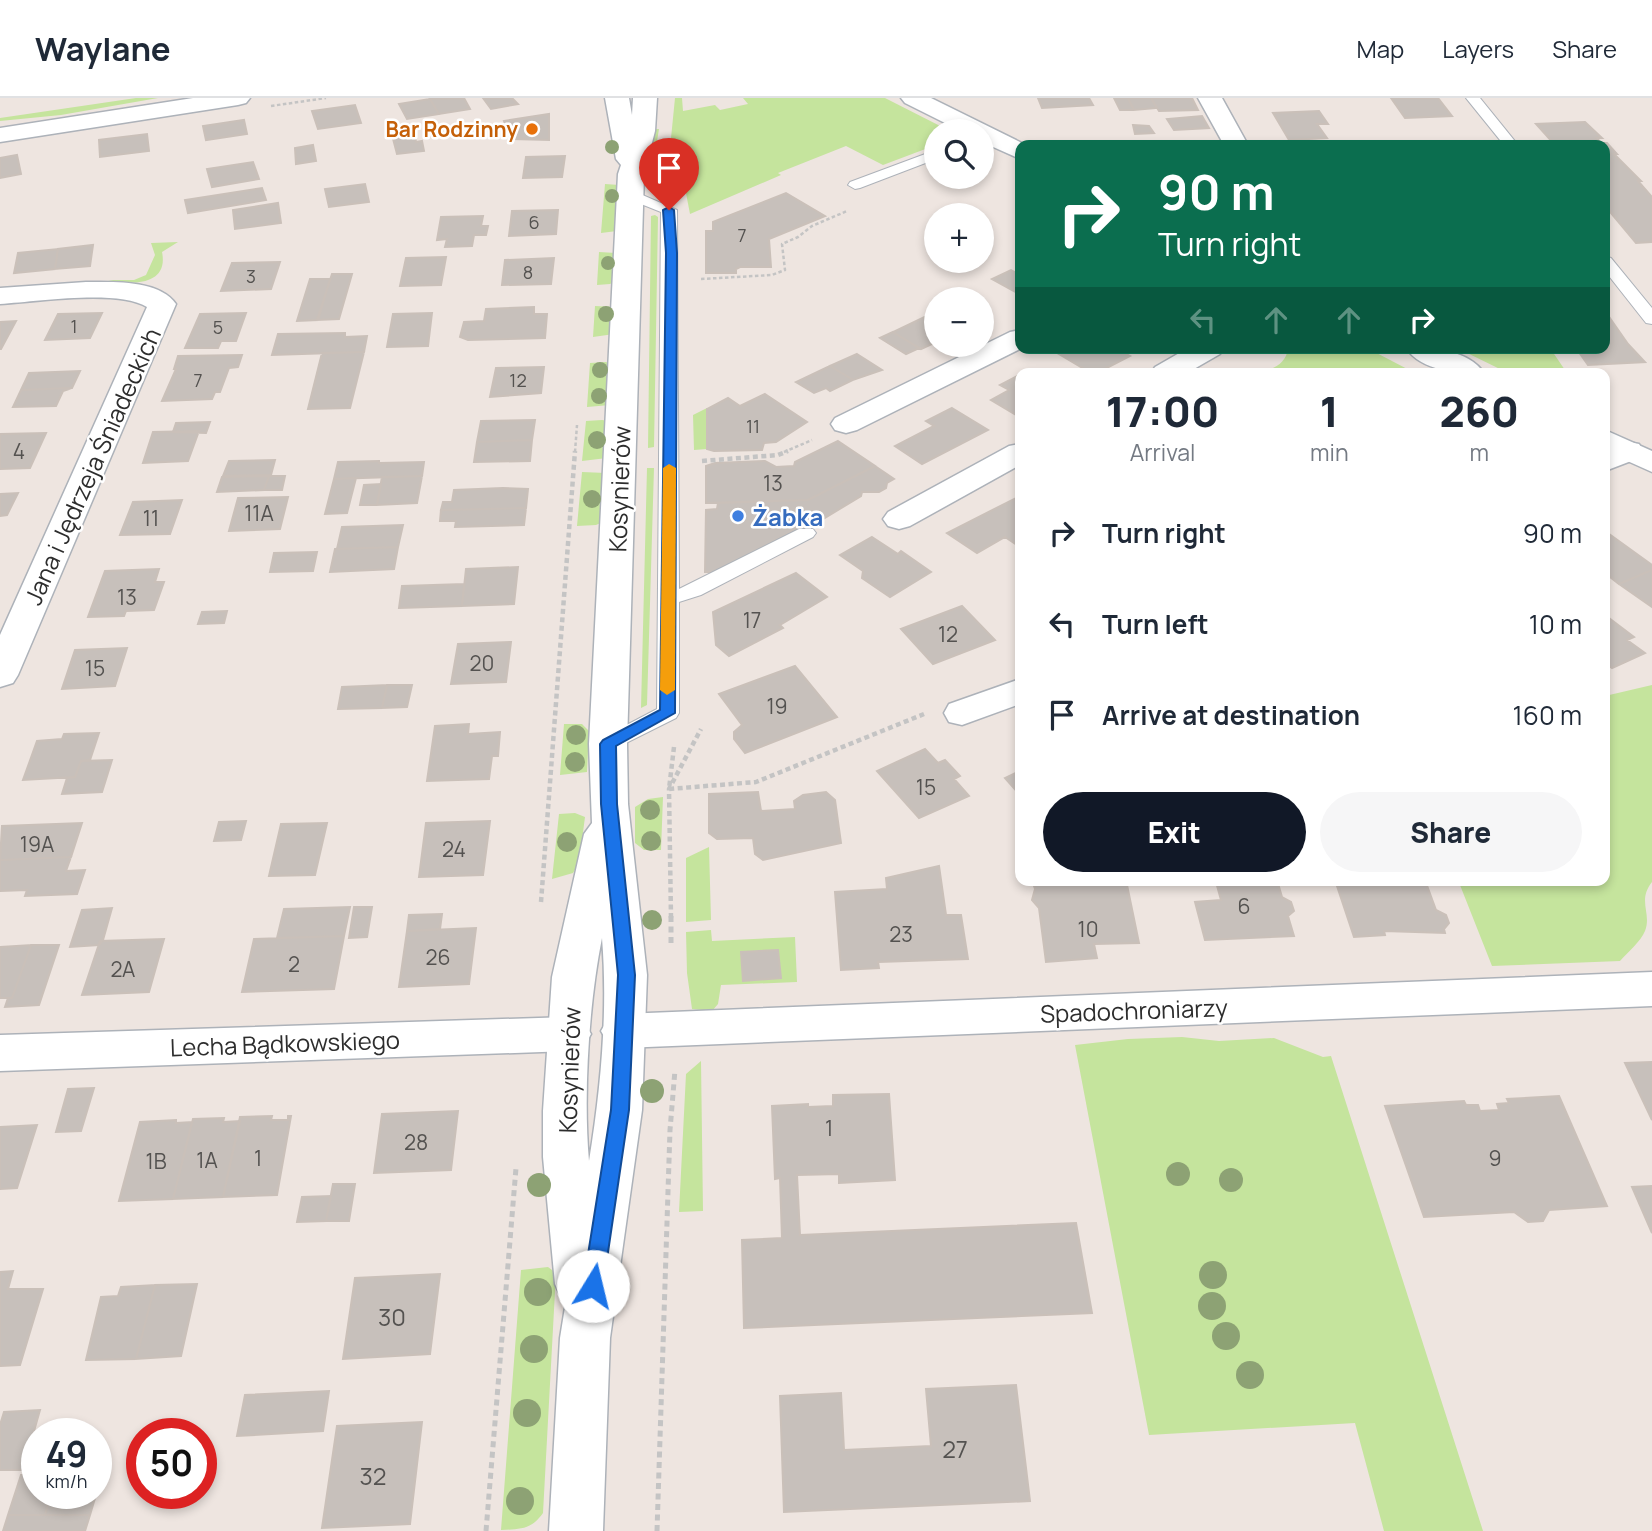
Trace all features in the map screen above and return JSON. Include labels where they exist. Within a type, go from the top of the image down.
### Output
[{"type":"street","points":[[0,135],[169,103],[238,98]]},
{"type":"street","name":"Kosynierów","points":[[617,98],[631,185]]},
{"type":"street","name":"Kosynierów","points":[[576,1531],[585,1338],[620,1110],[626,975],[609,804],[608,744],[631,185],[643,131],[645,98]]},
{"type":"street","points":[[913,98],[953,119]]},
{"type":"street","points":[[1210,98],[1233,140]]},
{"type":"street","points":[[994,140],[1015,150]]},
{"type":"street","name":"Jana i Jędrzeja Śniadeckich","points":[[0,296],[114,290],[155,297],[162,304],[0,675]]},
{"type":"street","points":[[846,424],[1015,340]]},
{"type":"street","points":[[1174,368],[1199,354]]},
{"type":"street","points":[[1432,354],[1460,368]]},
{"type":"street","points":[[899,519],[1015,456]]},
{"type":"street","points":[[962,713],[1015,693]]},
{"type":"street","name":"Kosynierów","points":[[585,1338],[566,1157],[565,1111],[574,968],[609,804]]},
{"type":"street","name":"Spadochroniarzy","points":[[569,1034],[1649,985]]},
{"type":"street","name":"Lecha Bądkowskiego","points":[[0,1053],[569,1034]]},
{"type":"lane","points":[[1473,98],[1507,140]]},
{"type":"lane","points":[[855,185],[924,159]]},
{"type":"lane","points":[[608,744],[668,713],[669,210],[631,185]]},
{"type":"lane","points":[[1610,267],[1652,319]]},
{"type":"lane","points":[[667,599],[694,591],[806,533]]},
{"type":"path","points":[[690,279],[772,275],[785,270],[782,244],[798,237],[812,226],[858,206]]},
{"type":"path","points":[[540,907],[578,414]]},
{"type":"path","points":[[670,461],[778,456],[846,424]]},
{"type":"path","points":[[670,789],[756,782],[936,709],[962,713]]},
{"type":"path","points":[[486,1531],[517,1159]]},
{"type":"green space","points":[[136,98],[158,98],[61,115],[0,121],[0,118]]},
{"type":"green space","points":[[675,98],[682,98],[683,111],[715,105],[720,110],[748,104],[743,98],[885,98],[926,119],[924,119],[924,150],[883,165],[846,146],[778,173],[781,175],[690,214],[685,188],[670,148]]},
{"type":"green space","points":[[655,129],[659,129],[656,147],[673,192],[669,195],[662,193],[652,184],[651,145]]},
{"type":"green space","points":[[605,184],[619,185],[617,231],[601,233]]},
{"type":"green space","points":[[651,216],[658,217],[654,447],[648,448]]},
{"type":"green space","points":[[178,242],[162,252],[163,263],[154,277],[146,281],[127,283],[108,280],[134,280],[146,275],[155,255],[151,243]]},
{"type":"green space","points":[[599,252],[616,253],[616,281],[610,284],[597,285]]},
{"type":"green space","points":[[595,306],[615,307],[614,334],[593,337]]},
{"type":"green space","points":[[1286,354],[1379,354],[1405,368],[1272,368],[1284,359]]},
{"type":"green space","points":[[1469,354],[1554,354],[1564,368],[1498,368]]},
{"type":"green space","points":[[606,362],[613,365],[610,405],[587,407],[590,363]]},
{"type":"green space","points":[[707,408],[707,449],[694,450],[693,415]]},
{"type":"green space","points":[[586,421],[609,421],[607,458],[582,461]]},
{"type":"green space","points":[[647,468],[654,468],[647,705],[641,708]]},
{"type":"green space","points":[[582,472],[606,473],[603,522],[596,525],[577,526]]},
{"type":"green space","points":[[1652,685],[1652,882],[1645,901],[1645,931],[1620,961],[1492,966],[1460,886],[1610,886],[1610,695]]},
{"type":"green space","points":[[564,724],[582,724],[589,731],[587,772],[560,775]]},
{"type":"green space","points":[[663,797],[661,850],[644,850],[635,843],[635,807],[648,799]]},
{"type":"green space","points":[[575,813],[585,817],[579,863],[573,873],[552,879],[559,814]]},
{"type":"green space","points":[[709,847],[711,920],[686,922],[686,858]]},
{"type":"green space","points":[[711,930],[712,941],[795,937],[797,982],[721,985],[718,1004],[712,1011],[692,1009],[687,973],[686,932]]},
{"type":"green space","points":[[1182,1037],[1219,1041],[1274,1038],[1323,1057],[1331,1056],[1483,1531],[1384,1531],[1355,1423],[1149,1435],[1075,1045]]},
{"type":"green space","points":[[701,1061],[703,1211],[679,1212],[686,1074]]},
{"type":"green space","points":[[548,1267],[556,1273],[543,1513],[529,1526],[501,1530],[521,1270]]},
{"type":"building","points":[[464,98],[470,109],[439,114],[430,99]]},
{"type":"building","points":[[483,98],[512,98],[518,104],[491,109]]},
{"type":"building","points":[[1038,98],[1089,98],[1093,105],[1042,108]]},
{"type":"building","points":[[1114,98],[1128,98],[1134,110],[1120,110]]},
{"type":"building","points":[[1128,98],[1151,98],[1157,108],[1134,110]]},
{"type":"building","points":[[1151,98],[1192,98],[1198,110],[1159,111]]},
{"type":"building","points":[[1391,98],[1438,98],[1452,116],[1405,118]]},
{"type":"building","points":[[430,99],[439,114],[407,119],[399,104]]},
{"type":"building","points":[[355,105],[361,123],[318,129],[312,111]]},
{"type":"building","points":[[1319,111],[1328,124],[1317,124],[1327,138],[1289,140],[1273,113]]},
{"type":"building","points":[[549,114],[549,140],[512,139],[510,134],[514,134],[509,132],[504,121]]},
{"type":"building","points":[[1202,116],[1209,128],[1174,130],[1167,119]]},
{"type":"building","points":[[244,120],[247,134],[206,140],[203,126]]},
{"type":"building","points":[[1585,122],[1602,138],[1550,140],[1536,124]]},
{"type":"building","points":[[1133,125],[1149,126],[1154,133],[1135,134]]},
{"type":"building","points":[[414,133],[416,142],[422,141],[424,151],[397,154],[392,135]]},
{"type":"building","points":[[147,134],[149,151],[100,157],[99,140]]},
{"type":"building","points":[[313,145],[316,161],[296,164],[295,148]]},
{"type":"building","points":[[1610,146],[1652,197],[1652,242],[1636,243],[1610,212]]},
{"type":"building","points":[[17,155],[21,174],[0,178],[0,158]]},
{"type":"building","points":[[565,156],[562,177],[523,178],[526,157]]},
{"type":"building","points":[[253,162],[259,179],[212,187],[207,169]]},
{"type":"building","points":[[365,184],[369,202],[329,207],[325,189]]},
{"type":"building","points":[[262,188],[266,200],[188,213],[185,200]]},
{"type":"building","points":[[786,193],[825,216],[769,239],[771,267],[740,267],[736,269],[736,273],[706,273],[706,231],[713,231],[713,222]]},
{"type":"building","points":[[278,203],[281,223],[235,229],[233,210]]},
{"type":"building","points":[[558,210],[556,234],[509,236],[512,211]]},
{"type":"building","points":[[483,216],[481,226],[488,226],[486,235],[474,235],[472,246],[445,247],[447,239],[437,240],[441,217]]},
{"type":"building","points":[[93,245],[90,266],[55,269],[58,249]]},
{"type":"building","points":[[58,249],[55,269],[14,273],[18,253]]},
{"type":"building","points":[[446,257],[441,285],[400,286],[406,258]]},
{"type":"building","points":[[554,258],[551,284],[502,285],[505,260]]},
{"type":"building","points":[[280,262],[271,289],[221,291],[232,263]]},
{"type":"building","points":[[1011,270],[1015,272],[1015,292],[992,279]]},
{"type":"building","points":[[332,274],[352,274],[339,319],[317,320]]},
{"type":"building","points":[[310,279],[330,279],[318,320],[297,321]]},
{"type":"building","points":[[534,307],[534,314],[547,314],[545,338],[468,340],[460,337],[464,322],[484,321],[486,309]]},
{"type":"building","points":[[102,313],[90,338],[45,340],[58,314]]},
{"type":"building","points":[[246,313],[236,341],[221,341],[218,348],[185,348],[200,314]]},
{"type":"building","points":[[432,313],[428,346],[387,347],[393,314]]},
{"type":"building","points":[[924,317],[924,348],[921,349],[893,332]]},
{"type":"building","points":[[1610,318],[1645,362],[1588,365],[1580,354],[1610,354]]},
{"type":"building","points":[[16,321],[1,349],[0,349],[0,322]]},
{"type":"building","points":[[893,332],[919,348],[906,354],[880,338]]},
{"type":"building","points":[[345,333],[345,337],[367,336],[364,352],[272,355],[278,334]]},
{"type":"building","points":[[364,352],[350,408],[308,409],[322,353]]},
{"type":"building","points":[[857,354],[882,370],[853,380],[830,366]]},
{"type":"building","points":[[1059,354],[1130,356],[1107,368],[1083,368]]},
{"type":"building","points":[[242,355],[238,367],[229,368],[220,392],[215,392],[212,399],[162,401],[176,369],[178,356]]},
{"type":"building","points":[[830,366],[853,380],[830,391],[826,388],[814,393],[796,382]]},
{"type":"building","points":[[544,367],[541,393],[490,397],[496,368]]},
{"type":"building","points":[[80,371],[72,388],[21,390],[29,373]]},
{"type":"building","points":[[1015,377],[1015,414],[991,400],[1009,390],[1000,385]]},
{"type":"building","points":[[72,388],[63,391],[56,406],[13,407],[21,390]]},
{"type":"building","points":[[765,394],[807,422],[776,442],[764,443],[762,450],[707,449],[707,409],[728,398],[740,406]]},
{"type":"building","points":[[952,408],[988,430],[922,464],[895,446],[934,426],[926,421]]},
{"type":"building","points":[[535,420],[532,440],[477,442],[481,421]]},
{"type":"building","points":[[210,422],[206,433],[173,432],[176,423]]},
{"type":"building","points":[[199,431],[188,461],[143,463],[153,432]]},
{"type":"building","points":[[46,433],[30,468],[0,469],[0,434]]},
{"type":"building","points":[[532,440],[530,461],[474,462],[477,442]]},
{"type":"building","points":[[838,441],[875,466],[808,500],[706,503],[706,466],[715,463],[765,461],[776,467],[794,466],[795,462]]},
{"type":"building","points":[[275,460],[271,475],[223,476],[229,461]]},
{"type":"building","points":[[338,462],[424,462],[422,476],[334,479]]},
{"type":"building","points":[[875,466],[894,479],[887,483],[886,488],[879,492],[862,492],[861,496],[810,527],[802,526],[716,572],[705,572],[706,510],[717,509],[718,503],[808,500]]},
{"type":"building","points":[[269,476],[285,476],[282,490],[264,490]]},
{"type":"building","points":[[269,476],[264,490],[217,492],[222,477]]},
{"type":"building","points":[[422,476],[417,503],[377,505],[382,477]]},
{"type":"building","points":[[356,478],[347,513],[325,514],[334,479]]},
{"type":"building","points":[[381,484],[377,505],[360,505],[364,485]]},
{"type":"building","points":[[528,489],[526,508],[441,510],[443,502],[452,502],[454,490]]},
{"type":"building","points":[[18,493],[7,515],[0,516],[0,494]]},
{"type":"building","points":[[288,497],[280,529],[229,531],[238,498]]},
{"type":"building","points":[[1015,499],[1015,544],[1005,537],[977,553],[947,533]]},
{"type":"building","points":[[182,500],[170,534],[120,535],[133,502]]},
{"type":"building","points":[[526,508],[524,525],[455,527],[456,521],[440,521],[441,510]]},
{"type":"building","points":[[403,525],[398,547],[337,549],[342,527]]},
{"type":"building","points":[[1610,535],[1652,565],[1652,570],[1619,584],[1610,577]]},
{"type":"building","points":[[872,537],[898,554],[901,551],[931,572],[890,597],[862,578],[863,571],[840,555]]},
{"type":"building","points":[[398,547],[394,569],[330,572],[335,549]]},
{"type":"building","points":[[317,552],[313,571],[270,572],[274,553]]},
{"type":"building","points":[[518,567],[514,604],[462,606],[466,569]]},
{"type":"building","points":[[159,569],[155,582],[164,582],[154,610],[126,611],[124,616],[88,617],[105,571]]},
{"type":"building","points":[[1652,570],[1652,607],[1619,584]]},
{"type":"building","points":[[796,573],[827,597],[780,625],[783,628],[729,656],[716,645],[713,612]]},
{"type":"building","points":[[464,584],[462,606],[399,608],[402,586]]},
{"type":"building","points":[[962,606],[995,640],[933,664],[901,629]]},
{"type":"building","points":[[227,611],[224,623],[198,624],[202,612]]},
{"type":"building","points":[[1610,619],[1634,637],[1627,640],[1645,653],[1612,668]]},
{"type":"building","points":[[511,642],[506,682],[451,684],[458,644]]},
{"type":"building","points":[[127,648],[115,686],[62,689],[75,650]]},
{"type":"building","points":[[795,666],[837,717],[745,753],[734,739],[734,732],[742,725],[719,694]]},
{"type":"building","points":[[387,685],[382,708],[338,709],[342,687]]},
{"type":"building","points":[[387,685],[412,685],[407,707],[382,708]]},
{"type":"building","points":[[469,724],[468,734],[500,732],[498,756],[492,756],[489,779],[427,781],[435,726]]},
{"type":"building","points":[[99,733],[90,760],[81,761],[75,777],[23,780],[37,741],[62,739],[64,734]]},
{"type":"building","points":[[925,749],[938,763],[945,760],[960,776],[954,779],[969,796],[919,818],[877,771]]},
{"type":"building","points":[[112,760],[102,792],[62,794],[67,778],[75,777],[81,761]]},
{"type":"building","points":[[1015,773],[1015,789],[1005,778]]},
{"type":"building","points":[[758,792],[761,811],[795,809],[794,801],[803,795],[826,792],[835,800],[841,843],[763,860],[755,854],[753,838],[717,839],[709,833],[709,794]]},
{"type":"building","points":[[246,821],[241,840],[214,841],[219,822]]},
{"type":"building","points":[[490,821],[483,875],[419,877],[426,823]]},
{"type":"building","points":[[82,823],[71,857],[0,860],[2,826]]},
{"type":"building","points":[[327,823],[315,875],[269,876],[281,824]]},
{"type":"building","points":[[71,857],[66,871],[85,870],[77,894],[25,896],[27,890],[0,891],[0,860]]},
{"type":"building","points":[[939,866],[946,915],[961,915],[968,959],[878,962],[879,968],[841,970],[835,892],[887,889],[886,878]]},
{"type":"building","points":[[1034,886],[1127,886],[1139,943],[1094,944],[1097,958],[1046,962],[1039,908],[1032,900]]},
{"type":"building","points":[[1217,886],[1279,886],[1282,897],[1291,902],[1294,911],[1288,916],[1294,936],[1205,940],[1195,902],[1221,900]]},
{"type":"building","points":[[1337,886],[1427,886],[1436,910],[1446,915],[1449,923],[1444,929],[1445,933],[1384,931],[1385,935],[1354,937]]},
{"type":"building","points":[[350,907],[344,936],[277,938],[284,909]]},
{"type":"building","points":[[354,907],[372,907],[367,937],[349,938]]},
{"type":"building","points":[[112,908],[103,940],[99,945],[70,947],[82,910]]},
{"type":"building","points":[[442,914],[440,929],[407,931],[409,915]]},
{"type":"building","points":[[476,928],[469,984],[399,987],[407,931]]},
{"type":"building","points":[[344,936],[334,989],[242,992],[254,939]]},
{"type":"building","points":[[164,939],[149,992],[82,995],[100,941]]},
{"type":"building","points":[[31,945],[12,998],[0,998],[0,947]]},
{"type":"building","points":[[31,945],[59,945],[39,1005],[5,1007],[8,998],[12,998]]},
{"type":"building","points":[[778,950],[781,978],[743,981],[741,952]]},
{"type":"building","points":[[1652,1062],[1652,1120],[1625,1063]]},
{"type":"building","points":[[94,1088],[81,1131],[56,1132],[68,1089]]},
{"type":"building","points":[[889,1094],[895,1180],[839,1183],[839,1174],[797,1175],[800,1235],[1076,1223],[1092,1313],[744,1328],[742,1240],[782,1238],[780,1178],[775,1179],[772,1106],[833,1106],[833,1095]]},
{"type":"building","points":[[1559,1096],[1607,1206],[1549,1210],[1543,1221],[1528,1222],[1514,1212],[1424,1217],[1385,1106],[1464,1101],[1466,1105],[1478,1105],[1480,1111],[1499,1110],[1497,1104],[1509,1103],[1507,1099]]},
{"type":"building","points":[[458,1111],[451,1170],[374,1173],[382,1114]]},
{"type":"building","points":[[272,1116],[271,1120],[288,1120],[288,1116],[291,1116],[277,1195],[223,1197],[240,1117]]},
{"type":"building","points":[[224,1118],[223,1122],[240,1121],[223,1197],[173,1199],[193,1119]]},
{"type":"building","points":[[176,1120],[176,1123],[192,1122],[173,1199],[119,1201],[140,1122]]},
{"type":"building","points":[[37,1125],[17,1188],[0,1189],[0,1127]]},
{"type":"building","points":[[333,1184],[355,1184],[349,1221],[326,1221]]},
{"type":"building","points":[[1652,1186],[1652,1233],[1632,1187]]},
{"type":"building","points":[[331,1196],[326,1221],[297,1222],[302,1197]]},
{"type":"building","points":[[13,1271],[8,1289],[43,1289],[20,1365],[0,1366],[0,1272]]},
{"type":"building","points":[[440,1274],[430,1354],[343,1359],[355,1278]]},
{"type":"building","points":[[197,1284],[181,1356],[136,1359],[155,1285]]},
{"type":"building","points":[[155,1285],[136,1359],[86,1360],[101,1297],[118,1296],[121,1287]]},
{"type":"building","points":[[1016,1385],[1030,1501],[784,1512],[780,1396],[841,1393],[844,1450],[931,1446],[926,1389]]},
{"type":"building","points":[[329,1391],[323,1431],[237,1436],[245,1395]]},
{"type":"building","points":[[40,1410],[38,1418],[21,1418],[21,1470],[0,1470],[0,1425],[4,1412]]},
{"type":"building","points":[[422,1422],[410,1524],[322,1528],[337,1426]]},
{"type":"building","points":[[21,1475],[21,1509],[47,1509],[45,1515],[8,1515]]},
{"type":"building","points":[[47,1509],[92,1509],[90,1515],[45,1515]]},
{"type":"building","points":[[8,1515],[90,1515],[85,1531],[3,1531]]},
{"type":"slow traffic","points":[[667,690],[669,468]]},
{"type":"place","name":"Bar Rodzinny","points":[[532,129]]},
{"type":"place","name":"Żabka","points":[[738,516]]},
{"type":"route","points":[[593,1286],[620,1110],[626,975],[609,804],[608,744],[668,713],[669,210]]}]
